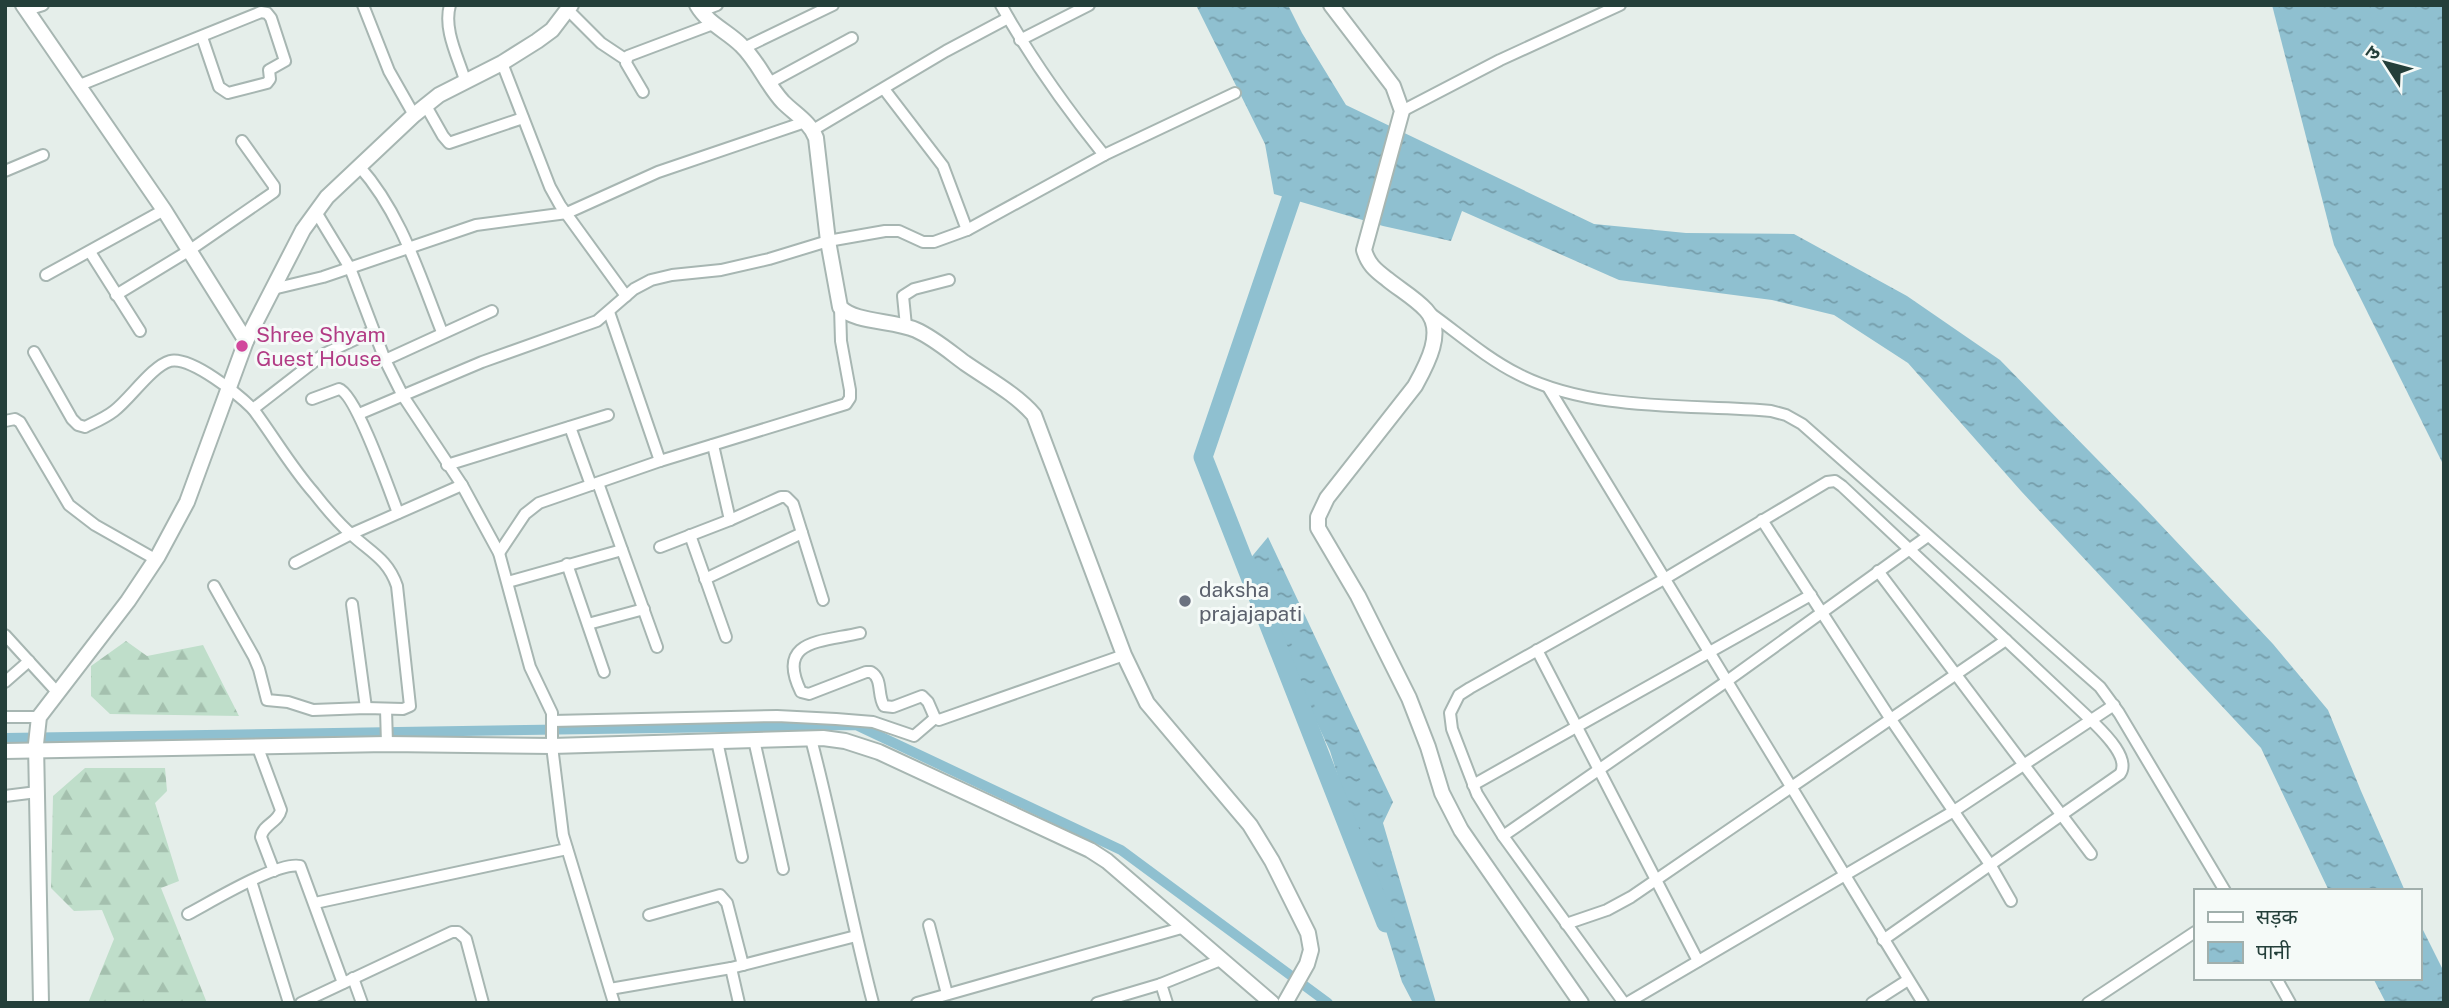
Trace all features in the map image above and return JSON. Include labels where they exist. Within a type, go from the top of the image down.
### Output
[{"type":"street","points":[[43,5],[25,8],[164,210],[246,341]]},
{"type":"street","points":[[363,5],[388,71],[449,143],[523,118]]},
{"type":"street","points":[[450,5],[447,16],[450,32],[465,80]]},
{"type":"street","points":[[699,8],[717,5]]},
{"type":"street","points":[[744,48],[812,9],[833,5]]},
{"type":"street","points":[[1001,5],[1020,40],[1075,119],[1104,155]]},
{"type":"street","points":[[1020,40],[1089,5]]},
{"type":"street","points":[[1331,5],[1394,86],[1401,116],[1364,250],[1367,261],[1375,270],[1503,366],[1548,387],[1624,402],[1751,409],[1786,415],[1802,424],[2100,687],[2114,705],[2224,889]]},
{"type":"street","points":[[1401,116],[1500,60],[1620,5]]},
{"type":"street","points":[[41,1003],[36,747],[38,722],[57,692],[128,601],[187,502],[246,341],[303,230],[327,197],[420,110],[439,95],[502,63],[552,30],[569,8],[601,43],[625,59],[643,92]]},
{"type":"street","points":[[499,552],[531,507],[660,461],[846,404],[850,398],[816,138],[809,126],[783,102],[744,48],[713,24],[699,8]]},
{"type":"street","points":[[80,85],[261,12],[267,13],[271,18],[285,61],[269,70],[270,79],[267,83],[223,92],[202,37]]},
{"type":"street","points":[[273,289],[350,268],[476,225],[566,213],[670,168],[809,126],[884,89],[946,51],[1008,18]]},
{"type":"street","points":[[625,59],[713,24]]},
{"type":"street","points":[[769,83],[852,38]]},
{"type":"street","points":[[502,63],[550,187],[625,296]]},
{"type":"street","points":[[884,89],[943,166],[967,230]]},
{"type":"street","points":[[359,414],[517,349],[597,321],[625,296],[651,280],[721,270],[828,241],[892,231],[906,233],[928,243],[967,230],[1104,155],[1235,93]]},
{"type":"street","points":[[116,295],[190,250],[274,192],[274,186],[242,141]]},
{"type":"street","points":[[5,171],[43,155]]},
{"type":"street","points":[[359,166],[385,198],[409,247],[442,332]]},
{"type":"street","points":[[46,275],[164,210]]},
{"type":"street","points":[[316,212],[350,268],[385,360],[403,396],[462,485],[499,552],[526,656],[550,708],[560,819],[614,1003]]},
{"type":"street","points":[[90,252],[140,331]]},
{"type":"street","points":[[906,326],[903,296],[914,289],[949,280]]},
{"type":"street","points":[[5,751],[36,747],[258,748],[387,740],[552,743],[811,739],[845,741],[862,745],[1107,860],[1223,959],[1281,1002],[1301,978],[1311,950],[1308,933],[1268,853],[1250,825],[1147,703],[1124,655],[1034,415],[931,340],[906,326],[857,317],[846,313],[840,307]]},
{"type":"street","points":[[385,360],[492,311]]},
{"type":"street","points":[[1427,311],[1434,328],[1426,367],[1415,386],[1327,498],[1318,517],[1318,528],[1358,596],[1409,698],[1442,793],[1461,830],[1581,1003]]},
{"type":"street","points":[[609,312],[660,461]]},
{"type":"street","points":[[253,409],[324,354],[373,331]]},
{"type":"street","points":[[34,352],[78,425],[85,426],[114,411],[170,361],[184,362],[229,389],[253,409],[285,458],[311,490],[351,534],[381,558],[392,571],[397,586],[410,702],[407,708],[386,715],[366,708],[313,710],[288,702],[267,700],[260,669],[214,586]]},
{"type":"street","points":[[1548,387],[1923,1003]]},
{"type":"street","points":[[312,399],[339,389],[345,390],[359,414],[398,513]]},
{"type":"street","points":[[447,464],[608,415]]},
{"type":"street","points":[[5,421],[15,419],[20,422],[59,491],[81,516],[155,559]]},
{"type":"street","points":[[570,427],[622,550],[657,648]]},
{"type":"street","points":[[713,445],[730,520]]},
{"type":"street","points":[[1883,940],[2120,774],[2123,769],[2119,754],[2092,721],[1835,481],[1821,484],[1666,578],[1459,695],[1454,702],[1450,713],[1452,729],[1484,808],[1626,1003],[1954,811],[2092,721],[2114,705]]},
{"type":"street","points":[[295,563],[351,534],[462,485]]},
{"type":"street","points":[[660,547],[786,497],[793,504],[823,600]]},
{"type":"street","points":[[1762,520],[2011,901]]},
{"type":"street","points":[[705,579],[802,533]]},
{"type":"street","points":[[690,536],[726,637]]},
{"type":"street","points":[[1503,836],[1727,681],[1928,536]]},
{"type":"street","points":[[508,582],[622,550]]},
{"type":"street","points":[[567,564],[604,672]]},
{"type":"street","points":[[1878,572],[2091,854]]},
{"type":"street","points":[[1473,785],[1811,595]]},
{"type":"street","points":[[352,604],[366,708]]},
{"type":"street","points":[[588,624],[644,609]]},
{"type":"street","points":[[860,633],[809,645],[796,652],[792,661],[801,692],[808,694],[871,672],[878,679],[884,706],[893,707],[922,696],[928,702],[935,718]]},
{"type":"street","points":[[5,635],[57,692]]},
{"type":"street","points":[[1566,924],[1617,905],[1656,881],[1955,672],[2006,640]]},
{"type":"street","points":[[1537,650],[1698,961]]},
{"type":"street","points":[[552,721],[777,716],[873,722],[914,736],[935,718],[945,719],[1124,655]]},
{"type":"street","points":[[5,682],[29,662]]},
{"type":"street","points":[[5,707],[10,717],[38,722]]},
{"type":"street","points":[[386,715],[387,740]]},
{"type":"street","points":[[811,739],[873,1003]]},
{"type":"street","points":[[754,740],[783,869]]},
{"type":"street","points":[[717,741],[742,857]]},
{"type":"street","points":[[258,748],[281,810],[278,818],[266,827],[261,837],[274,871]]},
{"type":"street","points":[[5,796],[37,792]]},
{"type":"street","points":[[315,903],[567,849]]},
{"type":"street","points":[[188,914],[274,871],[293,865],[300,866],[348,981],[362,1003]]},
{"type":"street","points":[[251,881],[289,1003]]},
{"type":"street","points":[[649,915],[720,895],[727,903],[743,965]]},
{"type":"street","points":[[929,925],[947,994]]},
{"type":"street","points":[[917,1003],[1185,927]]},
{"type":"street","points":[[301,1003],[452,932],[458,932],[466,939],[483,1003]]},
{"type":"street","points":[[2088,1003],[2194,933]]},
{"type":"street","points":[[610,989],[730,968],[856,936]]},
{"type":"street","points":[[1097,1003],[1161,984],[1223,959]]},
{"type":"street","points":[[730,968],[739,1003]]},
{"type":"street","points":[[1872,1003],[1908,980]]},
{"type":"street","points":[[2277,980],[2290,1003]]},
{"type":"street","points":[[1161,984],[1167,1003]]},
{"type":"green space","points":[[126,641],[147,656],[203,645],[239,716],[110,714],[91,696],[91,666]]},
{"type":"green space","points":[[85,768],[165,768],[167,791],[155,803],[179,881],[161,888],[207,1003],[88,1003],[114,939],[102,910],[74,911],[51,888],[53,796]]},
{"type":"water","points":[[1196,5],[1288,5],[1346,105],[1594,224],[1686,233],[1794,234],[1907,296],[2000,360],[2273,644],[2328,710],[2404,889],[2328,889],[2261,748],[2021,491],[1908,363],[1834,315],[1772,300],[1619,280],[1462,211],[1451,241],[1383,226],[1274,194],[1265,144]]},
{"type":"water","points":[[2272,5],[2444,5],[2444,466],[2334,245]]},
{"type":"water","points":[[1268,537],[1393,802],[1383,823],[1436,1003],[1413,1003],[1402,982],[1330,751],[1244,566]]},
{"type":"water","points":[[2421,926],[2444,972],[2444,1003],[2386,1003],[2374,980],[2421,980]]},
{"type":"waterway","points":[[1291,199],[1203,457],[1386,923]]},
{"type":"waterway","points":[[5,738],[856,725],[1121,850],[1328,1003]]},
{"type":"place","name":"Shree Shyam Guest House","points":[[242,346]]},
{"type":"place","name":"daksha prajajapati","points":[[1185,601]]}]
